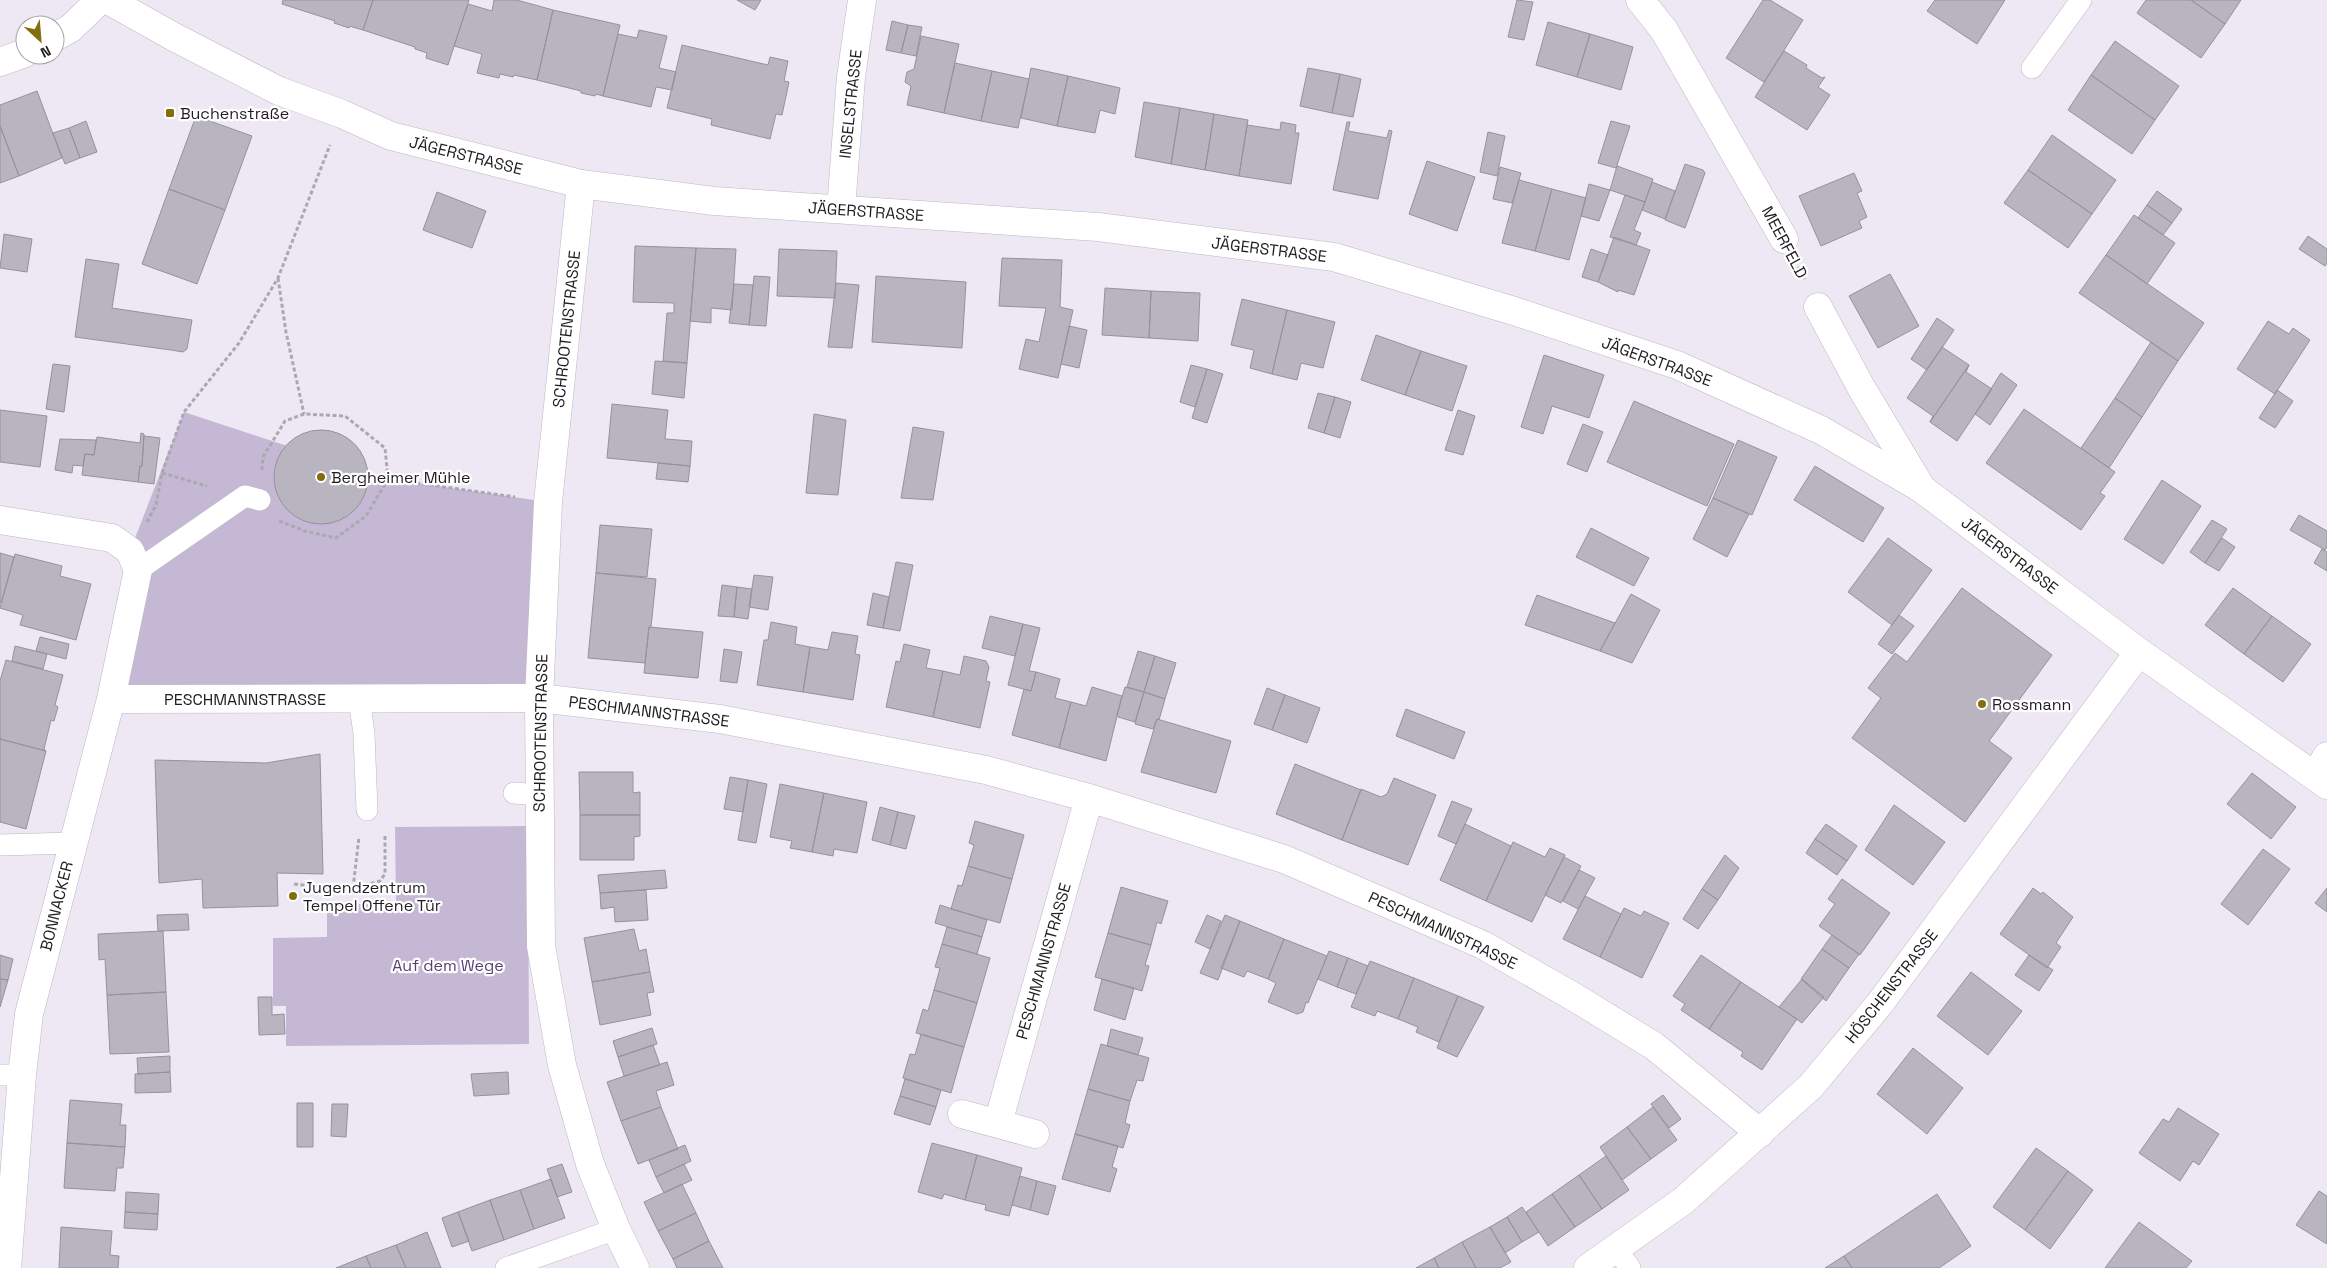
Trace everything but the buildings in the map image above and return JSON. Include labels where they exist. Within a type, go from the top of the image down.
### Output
[{"type":"street","points":[[65,32],[100,0]]},
{"type":"street","name":"JÄGERSTRASSE","points":[[108,0],[280,91],[342,114],[392,136],[582,184],[714,201],[841,208],[1098,227],[1334,257],[1514,311],[1677,365],[1821,430],[1922,489],[2139,652],[2323,772]]},
{"type":"street","name":"INSELSTRASSE","points":[[841,208],[851,77],[862,0]]},
{"type":"street","name":"MEERFELD","points":[[1640,0],[1664,30],[1784,238]]},
{"type":"street","points":[[0,62],[15,57]]},
{"type":"street","name":"SCHROOTENSTRASSE","points":[[582,184],[548,502],[539,698],[526,794],[541,946],[562,1065],[590,1164],[616,1229],[635,1268]]},
{"type":"street","points":[[1818,307],[1862,389],[1922,489]]},
{"type":"street","points":[[0,520],[112,538],[134,560]]},
{"type":"street","name":"BONNACKER","points":[[6,1268],[11,1075],[29,1014],[111,699],[134,560]]},
{"type":"street","name":"HÖSCHENSTRASSE","points":[[1588,1268],[1623,1258],[1683,1201],[1811,1086],[1881,1002],[2139,652]]},
{"type":"street","name":"PESCHMANNSTRASSE","points":[[111,699],[539,698],[720,719],[986,770],[1089,798],[1284,859],[1482,945],[1574,997],[1654,1046],[1760,1133]]},
{"type":"street","name":"PESCHMANNSTRASSE","points":[[998,1124],[1089,798]]},
{"type":"street","points":[[962,1114],[1035,1134]]},
{"type":"lane","points":[[2032,68],[2081,0]]},
{"type":"lane","points":[[134,560],[252,498]]},
{"type":"lane","points":[[359,698],[364,734],[367,810]]},
{"type":"lane","points":[[0,845],[73,843]]},
{"type":"lane","points":[[506,1268],[616,1229]]},
{"type":"path","points":[[134,560],[156,505],[162,473],[184,412],[239,343],[278,278],[342,114]]},
{"type":"path","name":"MEERFELD","points":[[1784,238],[1818,307]]},
{"type":"path","points":[[278,278],[286,332],[304,414]]},
{"type":"path","points":[[162,473],[252,498],[280,522],[305,531],[336,538],[366,516],[388,479],[384,448],[345,416],[304,414],[285,421],[263,457],[252,498]]},
{"type":"path","points":[[388,479],[548,502]]},
{"type":"path","points":[[294,884],[345,890],[354,888],[380,881],[386,874],[385,814],[367,810],[359,828],[354,888]]},
{"type":"green space","points":[[184,412],[388,479],[548,502],[539,698],[111,699],[130,551]]},
{"type":"green space","name":"Auf dem Wege","points":[[528,826],[529,1044],[286,1046],[286,1006],[273,1006],[273,938],[327,937],[327,904],[396,904],[395,827]]},
{"type":"place","name":"Buchenstraße","points":[[170,113]]},
{"type":"place","name":"Bergheimer Mühle","points":[[321,477]]},
{"type":"place","name":"Rossmann","points":[[1982,704]]},
{"type":"place","name":"Jugendzentrum Tempel Offene Tür","points":[[293,896]]}]
